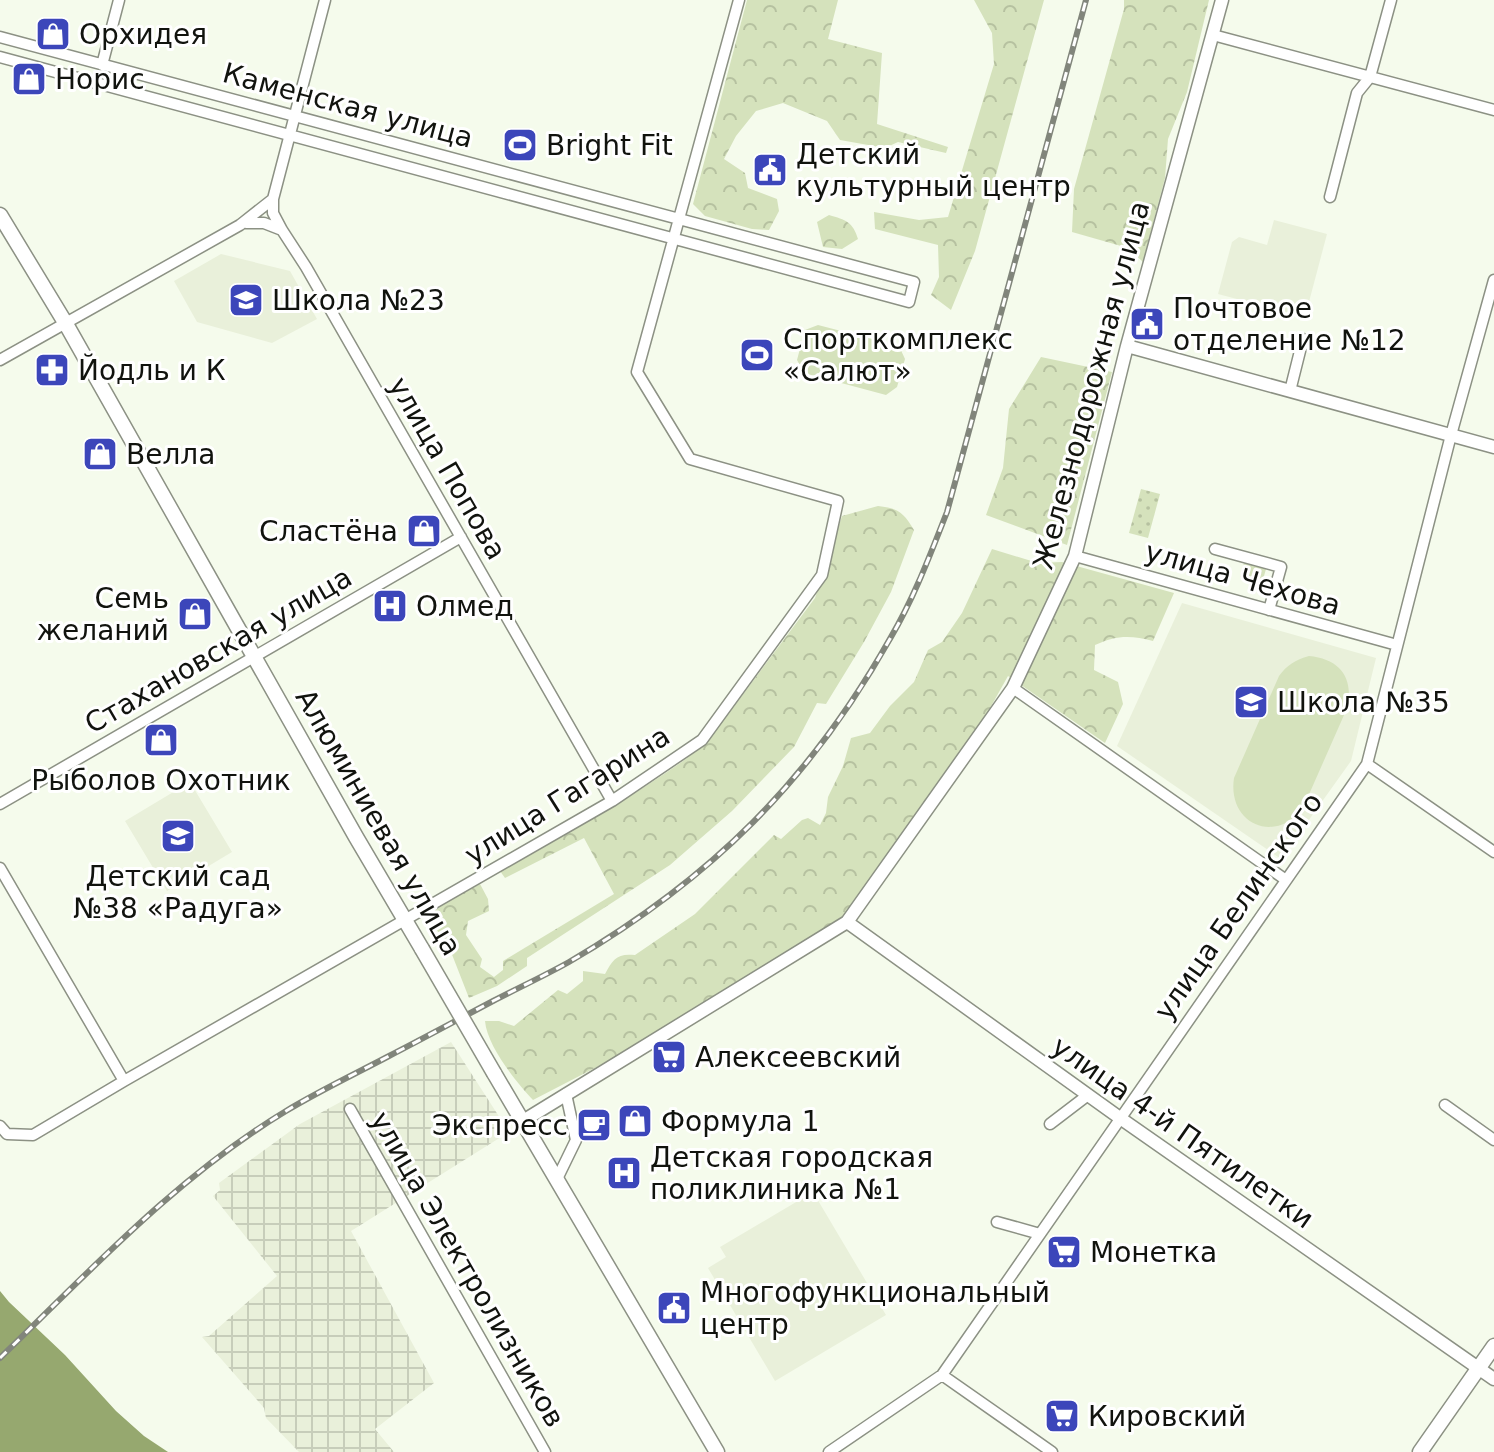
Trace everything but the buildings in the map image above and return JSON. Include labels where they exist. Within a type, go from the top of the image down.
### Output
[{"type":"main road","name":"Алюминиевая улица","points":[[0,215],[66,324],[356,837],[717,1452]]},
{"type":"main road","points":[[1420,1452],[1494,1346]]},
{"type":"street","points":[[102,65],[119,0]]},
{"type":"street","points":[[0,360],[240,225],[273,199],[325,0]]},
{"type":"street","name":"улица Гагарина","points":[[0,1126],[7,1134],[33,1135],[612,801],[702,740],[822,575],[838,501],[690,459],[637,372],[739,0]]},
{"type":"street","name":"Железнодорожная улица","points":[[523,1121],[847,922],[1013,688],[1075,556],[1127,346],[1222,0]]},
{"type":"street","points":[[1330,197],[1357,93],[1370,77],[1391,0]]},
{"type":"street","points":[[1213,35],[1494,110]]},
{"type":"street","name":"Каменская улица","points":[[0,37],[914,282],[909,302],[4,58]]},
{"type":"street","points":[[4,58],[12,41]]},
{"type":"street","name":"улица Попова","points":[[273,199],[273,213],[282,230],[612,801]]},
{"type":"street","points":[[240,225],[256,222],[282,230]]},
{"type":"street","name":"улица Белинского","points":[[829,1452],[942,1375],[1367,764],[1494,280]]},
{"type":"street","points":[[1290,391],[1303,339]]},
{"type":"street","points":[[1127,346],[1494,447]]},
{"type":"street","name":"Стахановская улица","points":[[0,804],[461,537]]},
{"type":"street","points":[[1215,549],[1281,567],[1269,610]]},
{"type":"street","name":"улица Чехова","points":[[1075,556],[1397,645]]},
{"type":"street","points":[[1013,688],[1286,880]]},
{"type":"street","points":[[1367,764],[1494,852]]},
{"type":"street","points":[[0,868],[124,1081]]},
{"type":"street","name":"улица 4-й Пятилетки","points":[[847,922],[1120,1118],[1494,1379]]},
{"type":"street","points":[[557,1179],[576,1140],[566,1094]]},
{"type":"street","points":[[1050,1124],[1088,1095]]},
{"type":"street","points":[[1445,1105],[1494,1140]]},
{"type":"street","name":"улица Электролизников","points":[[350,1109],[545,1452]]},
{"type":"street","points":[[997,1222],[1040,1234]]},
{"type":"street","points":[[942,1375],[1038,1448],[1052,1452]]},
{"type":"shaded area","points":[[1274,220],[1327,234],[1305,317],[1218,294],[1232,242],[1239,237],[1267,245]]},
{"type":"shaded area","name":"Школа №23","points":[[221,254],[290,271],[317,319],[272,343],[197,322],[174,281]]},
{"type":"shaded area","name":"Школа №35","points":[[1182,603],[1376,658],[1351,761],[1281,859],[1117,746]]},
{"type":"shaded area","name":"Детский сад №38 «Радуга»","points":[[190,782],[232,852],[167,891],[125,821]]},
{"type":"shaded area","points":[[451,1042],[509,1132],[351,1231],[434,1383],[375,1429],[394,1452],[299,1452],[266,1418],[264,1408],[202,1337],[209,1336],[277,1276],[213,1196],[220,1190],[219,1183],[300,1124]]},
{"type":"shaded area","points":[[813,1192],[886,1315],[775,1381],[708,1268],[726,1257],[720,1247]]},
{"type":"shaded area","points":[[0,1291],[116,1411],[168,1452],[0,1452]]},
{"type":"green space","points":[[747,0],[838,0],[828,39],[882,53],[877,124],[948,147],[946,153],[898,142],[885,148],[840,140],[827,121],[783,103],[756,111],[736,136],[724,159],[745,173],[748,188],[777,199],[779,211],[769,230],[752,229],[705,216],[693,204]]},
{"type":"green space","points":[[974,0],[1044,0],[975,251],[951,310],[931,295],[939,277],[938,245],[875,229],[874,212],[919,220],[948,217],[994,64],[992,33]]},
{"type":"green space","points":[[1124,0],[1209,0],[1187,92],[1168,139],[1165,178],[1143,262],[1128,248],[1072,232],[1074,189]]},
{"type":"green space","points":[[829,215],[848,222],[858,239],[842,249],[823,247],[817,222]]},
{"type":"green space","points":[[818,325],[899,346],[905,359],[897,387],[886,395],[804,373],[797,360],[805,330]]},
{"type":"green space","points":[[1041,357],[1112,372],[1067,545],[986,515],[1003,468],[1009,409]]},
{"type":"green space","points":[[1141,489],[1160,494],[1148,538],[1129,533]]},
{"type":"green space","points":[[878,506],[900,512],[914,530],[891,592],[864,642],[826,704],[817,703],[794,747],[732,811],[670,865],[527,958],[527,966],[497,986],[469,998],[451,952],[428,916],[435,908],[480,884],[488,899],[489,911],[468,921],[466,935],[482,959],[480,967],[494,977],[503,970],[503,961],[614,894],[584,838],[505,878],[500,871],[622,801],[708,741],[815,598],[842,516]]},
{"type":"green space","points":[[992,549],[1038,563],[1062,562],[1174,593],[1153,641],[1124,637],[1095,645],[1094,670],[1118,682],[1123,704],[1105,743],[1008,676],[985,717],[842,918],[618,1056],[533,1100],[497,1052],[485,1021],[514,1026],[558,990],[567,994],[583,981],[583,971],[605,974],[616,958],[635,955],[695,914],[774,835],[781,839],[808,818],[820,825],[851,738],[870,733],[890,706],[914,682],[928,650],[942,642],[962,613]]},
{"type":"green space","points":[[1244,563],[1266,569],[1262,583],[1240,577]]},
{"type":"green space","points":[[1309,656],[1328,661],[1342,671],[1348,686],[1348,706],[1303,808],[1292,819],[1279,825],[1267,827],[1255,824],[1238,807],[1234,778],[1279,676],[1292,663]]},
{"type":"railway","points":[[0,1358],[136,1226],[246,1137],[311,1096],[569,962],[620,930],[712,861],[791,781],[860,689],[899,622],[947,512],[1086,0]]},
{"type":"place","name":"Орхидея","points":[[53,34]]},
{"type":"place","name":"Норис","points":[[29,79]]},
{"type":"place","name":"Bright Fit","points":[[520,145]]},
{"type":"place","name":"Детский культурный центр","points":[[770,170]]},
{"type":"place","name":"Школа №23","points":[[246,300]]},
{"type":"place","name":"Почтовое отделение №12","points":[[1147,324]]},
{"type":"place","name":"Спорткомплекс «Салют»","points":[[757,355]]},
{"type":"place","name":"Йодль и К","points":[[52,370]]},
{"type":"place","name":"Велла","points":[[100,454]]},
{"type":"place","name":"Сластёна","points":[[424,531]]},
{"type":"place","name":"Олмед","points":[[390,606]]},
{"type":"place","name":"Семь желаний","points":[[195,614]]},
{"type":"place","name":"Школа №35","points":[[1251,702]]},
{"type":"place","name":"Рыболов Охотник","points":[[161,740]]},
{"type":"place","name":"Детский сад №38 «Радуга»","points":[[178,836]]},
{"type":"place","name":"Алексеевский","points":[[669,1057]]},
{"type":"place","name":"Формула 1","points":[[635,1121]]},
{"type":"place","name":"Экспресс","points":[[594,1125]]},
{"type":"place","name":"Детская городская поликлиника №1","points":[[624,1173]]},
{"type":"place","name":"Монетка","points":[[1064,1252]]},
{"type":"place","name":"Многофункциональный центр","points":[[674,1308]]},
{"type":"place","name":"Кировский","points":[[1062,1416]]}]
